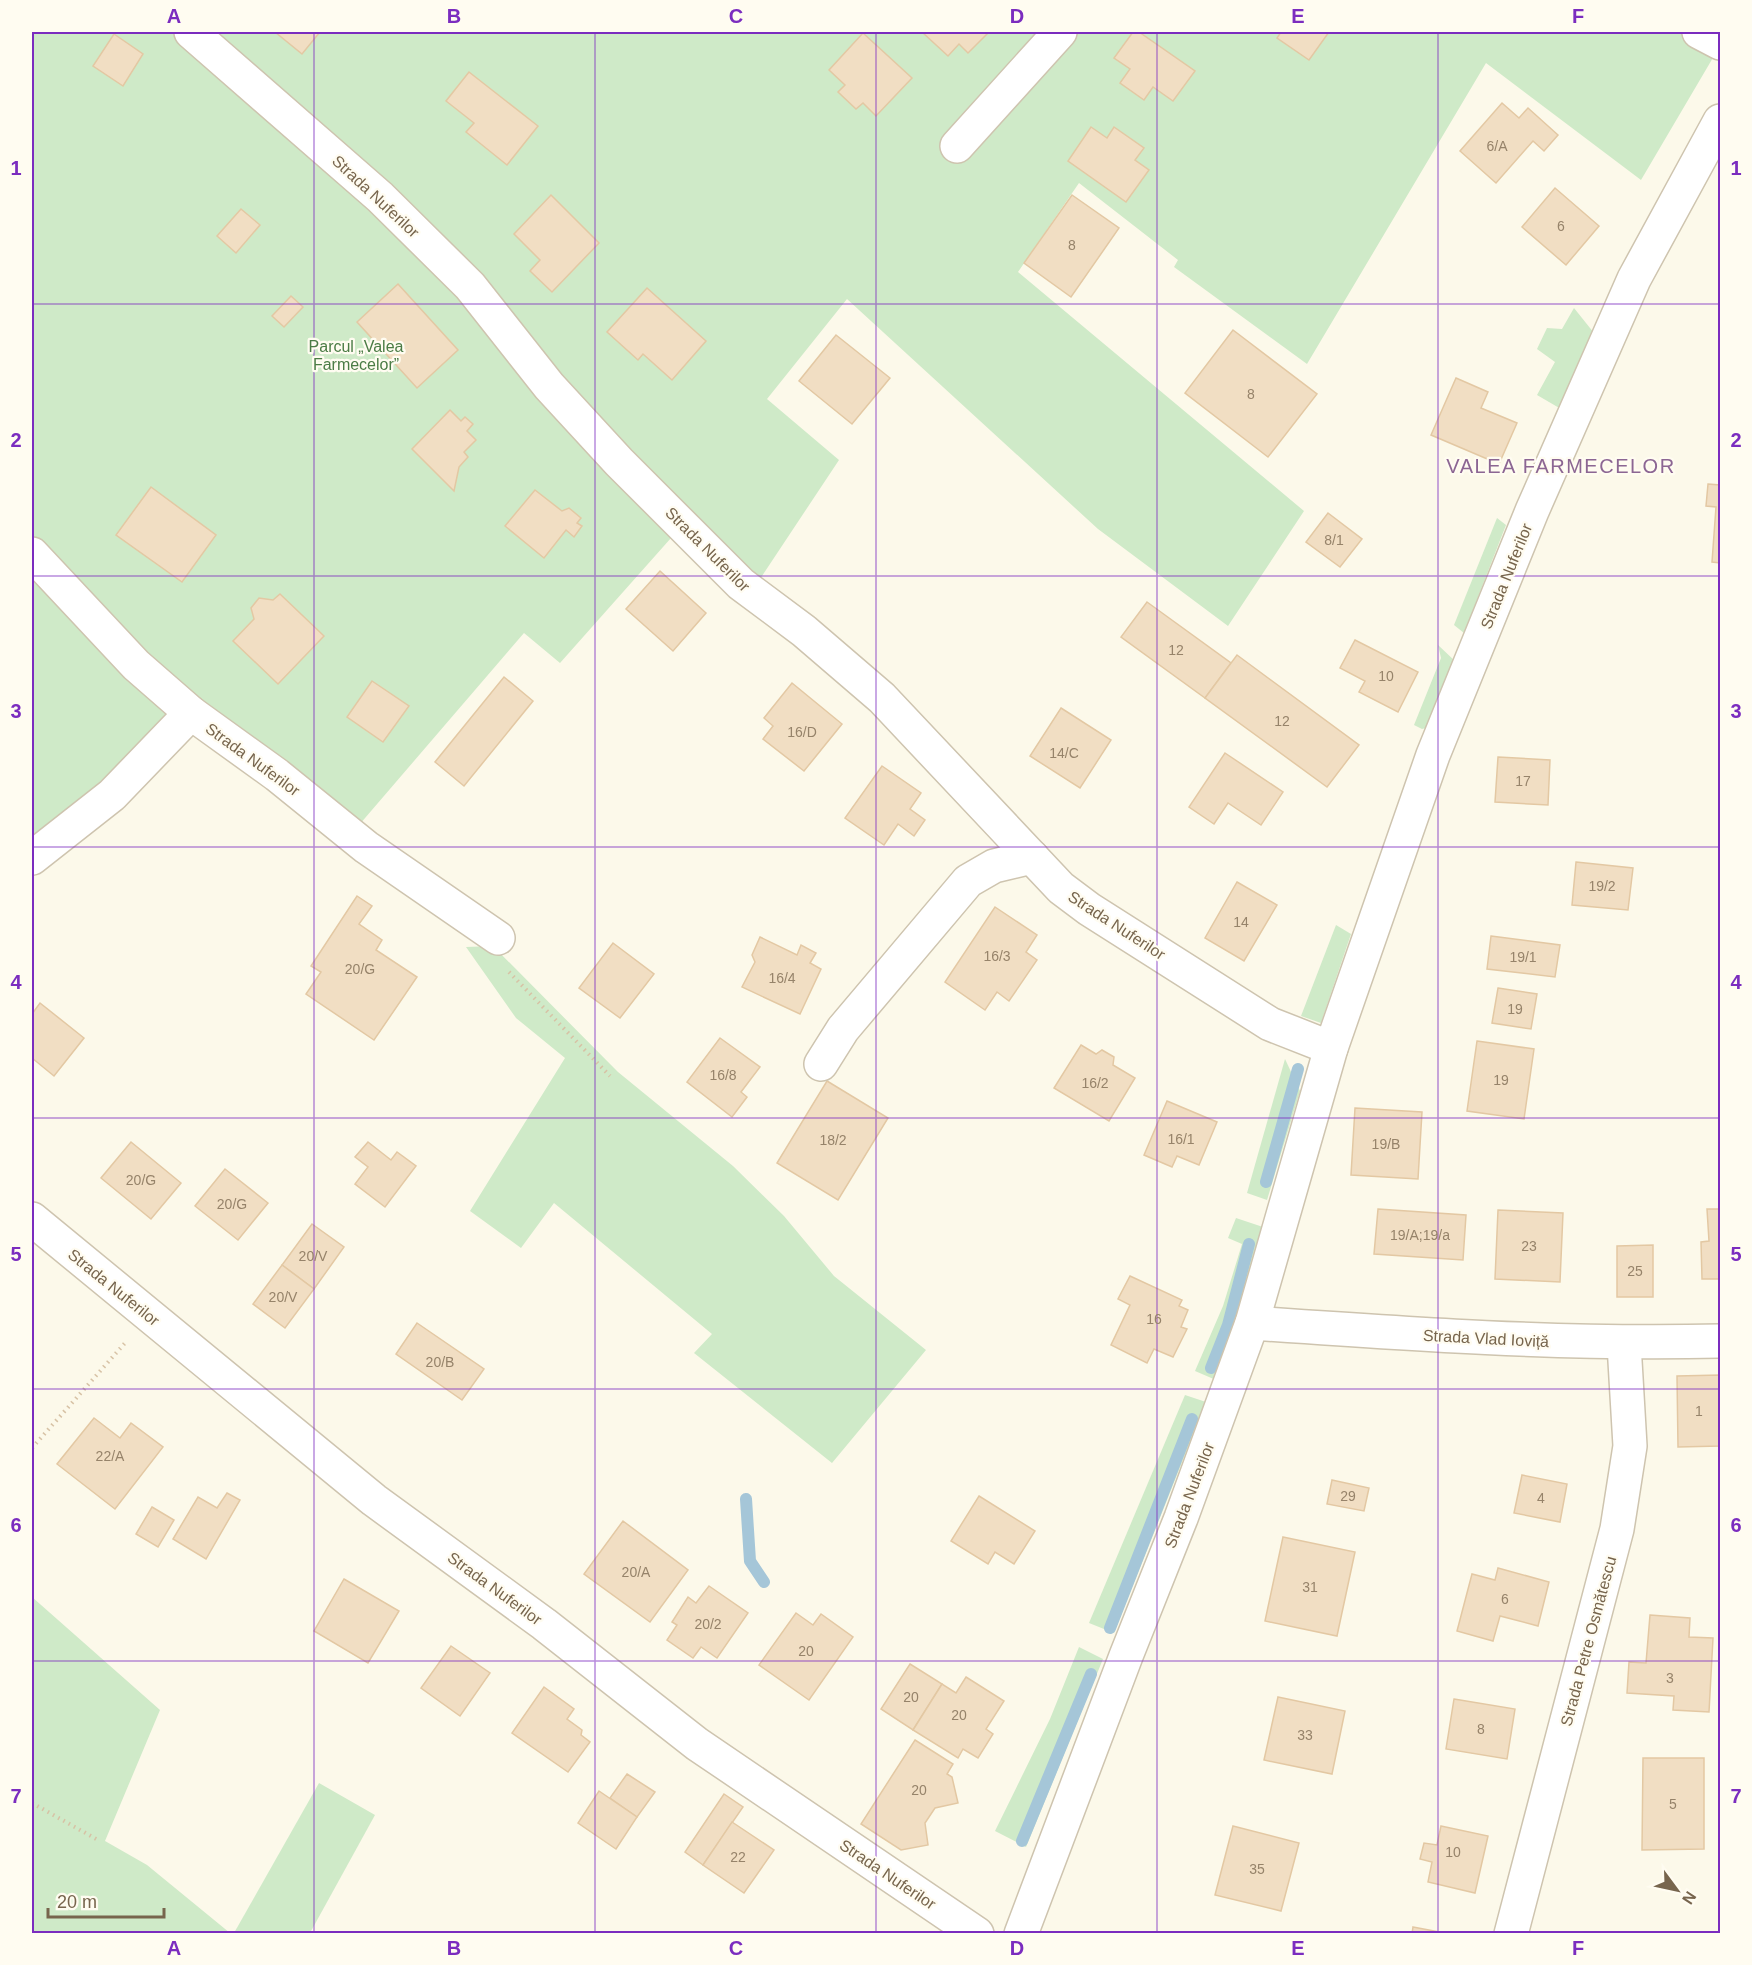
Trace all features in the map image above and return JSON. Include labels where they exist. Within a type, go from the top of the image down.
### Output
[{"type":"street","name":"Strada Nuferilor","points":[[191,32],[404,221],[470,286],[549,386],[619,462],[666,506],[741,584],[804,632],[882,698],[1061,888],[1089,909],[1270,1024],[1331,1048]]},
{"type":"street","points":[[957,146],[1060,32]]},
{"type":"street","points":[[1699,32],[1720,43]]},
{"type":"street","name":"Strada Nuferilor","points":[[1021,1934],[1123,1661],[1181,1518],[1252,1323],[1331,1048],[1434,755],[1532,511],[1634,279],[1720,121]]},
{"type":"street","name":"Strada Nuferilor","points":[[32,554],[136,665],[191,713],[278,775],[500,952]]},
{"type":"street","points":[[32,858],[112,795],[191,713]]},
{"type":"street","points":[[821,1064],[843,1029],[968,881],[994,866],[1032,857]]},
{"type":"street","name":"Strada Nuferilor","points":[[32,1219],[374,1500],[544,1624],[697,1744],[977,1934]]},
{"type":"street","name":"Strada Vlad Ioviță","points":[[1252,1323],[1449,1337],[1624,1344],[1720,1341]]},
{"type":"street","name":"Strada Petre Osmătescu","points":[[1511,1934],[1617,1529],[1630,1446],[1624,1344]]},
{"type":"path","points":[[500,952],[610,1076]]},
{"type":"path","points":[[32,1448],[150,1315]]},
{"type":"path","points":[[32,1803],[98,1840]]},
{"type":"green space","name":"Parcul „Valea Farmecelor”","points":[[32,32],[1720,32],[1714,56],[1641,180],[1486,63],[1307,364],[1174,267],[1178,260],[1079,183],[1018,272],[1304,511],[1228,626],[1098,529],[847,299],[767,399],[839,460],[744,603],[671,538],[560,663],[524,633],[341,846],[191,729],[32,869]]},
{"type":"green space","points":[[1574,308],[1594,333],[1561,409],[1537,395],[1555,362],[1537,349],[1547,328],[1562,329]]},
{"type":"green space","points":[[1497,518],[1506,525],[1464,633],[1454,625]]},
{"type":"green space","points":[[1438,645],[1456,662],[1430,727],[1422,729],[1414,725],[1441,658]]},
{"type":"green space","points":[[1336,925],[1351,934],[1321,1023],[1301,1016]]},
{"type":"green space","points":[[493,946],[618,1072],[733,1166],[784,1216],[834,1276],[926,1350],[832,1463],[694,1353],[712,1334],[554,1203],[521,1248],[470,1211],[565,1058],[516,1018],[466,947]]},
{"type":"green space","points":[[1285,1059],[1300,1091],[1267,1200],[1247,1193]]},
{"type":"green space","points":[[1236,1218],[1263,1227],[1238,1318],[1216,1380],[1195,1371],[1223,1306],[1242,1244],[1228,1238]]},
{"type":"green space","points":[[1185,1395],[1206,1402],[1114,1633],[1089,1623]]},
{"type":"green space","points":[[32,1597],[160,1710],[105,1841],[147,1865],[230,1933],[32,1933]]},
{"type":"green space","points":[[1079,1647],[1103,1659],[1026,1847],[995,1831],[1050,1719]]},
{"type":"green space","points":[[319,1783],[375,1815],[310,1933],[234,1933]]},
{"type":"building","points":[[275,32],[320,32],[302,54]]},
{"type":"building","points":[[922,32],[989,32],[968,53],[959,44],[948,56]]},
{"type":"building","points":[[1133,32],[1139,32],[1195,71],[1173,101],[1153,87],[1144,100],[1120,83],[1130,69],[1114,58]]},
{"type":"building","points":[[1281,32],[1329,32],[1309,60],[1277,38]]},
{"type":"building","points":[[863,33],[912,78],[876,116],[863,103],[856,109],[838,92],[845,85],[829,70]]},
{"type":"building","points":[[114,34],[143,54],[123,86],[93,66]]},
{"type":"building","points":[[469,72],[538,126],[507,165],[466,132],[474,123],[446,101]]},
{"type":"building","points":[[1502,103],[1519,118],[1528,108],[1558,135],[1544,151],[1533,141],[1496,183],[1460,151]]},
{"type":"building","points":[[1091,127],[1107,138],[1114,127],[1144,148],[1135,160],[1149,170],[1126,202],[1068,161]]},
{"type":"building","points":[[1555,188],[1599,226],[1566,265],[1522,227]]},
{"type":"building","points":[[551,195],[599,243],[552,292],[530,271],[540,260],[514,234]]},
{"type":"building","points":[[1072,195],[1119,228],[1071,297],[1024,263]]},
{"type":"building","points":[[241,209],[260,225],[236,253],[217,236]]},
{"type":"building","points":[[398,284],[458,350],[417,388],[357,322]]},
{"type":"building","points":[[647,288],[706,341],[672,380],[643,354],[638,360],[607,332]]},
{"type":"building","points":[[291,296],[303,307],[284,327],[272,316]]},
{"type":"building","points":[[1233,330],[1317,394],[1268,457],[1185,393]]},
{"type":"building","points":[[836,335],[890,378],[852,424],[799,381]]},
{"type":"building","points":[[1456,378],[1488,392],[1481,408],[1517,423],[1499,464],[1431,435]]},
{"type":"building","points":[[450,410],[461,421],[465,417],[473,424],[467,431],[476,440],[464,452],[468,457],[459,467],[454,491],[412,449]]},
{"type":"building","points":[[1708,484],[1720,485],[1720,563],[1712,562],[1716,507],[1706,506]]},
{"type":"building","points":[[151,487],[216,535],[182,582],[116,535]]},
{"type":"building","points":[[535,490],[562,511],[569,508],[581,518],[577,523],[582,526],[574,537],[566,530],[544,558],[505,526]]},
{"type":"building","points":[[1328,513],[1362,539],[1340,567],[1306,542]]},
{"type":"building","points":[[660,571],[706,613],[673,651],[626,609]]},
{"type":"building","points":[[280,594],[324,636],[278,684],[233,641],[254,619],[251,608],[259,598],[273,600]]},
{"type":"building","points":[[1147,602],[1231,663],[1205,698],[1121,637]]},
{"type":"building","points":[[1355,640],[1418,672],[1398,712],[1359,692],[1365,681],[1340,668]]},
{"type":"building","points":[[1237,655],[1359,745],[1327,787],[1205,698]]},
{"type":"building","points":[[504,677],[533,701],[464,786],[435,762]]},
{"type":"building","points":[[372,681],[409,706],[383,742],[347,717]]},
{"type":"building","points":[[792,683],[842,724],[804,771],[763,739],[773,726],[764,718]]},
{"type":"building","points":[[1061,708],[1111,740],[1080,788],[1030,756]]},
{"type":"building","points":[[1225,753],[1283,792],[1261,825],[1228,803],[1214,824],[1189,807]]},
{"type":"building","points":[[1498,757],[1550,760],[1548,805],[1495,802]]},
{"type":"building","points":[[882,766],[921,793],[910,809],[925,820],[914,836],[898,824],[884,845],[845,818]]},
{"type":"building","points":[[1576,862],[1633,868],[1628,910],[1572,905]]},
{"type":"building","points":[[1237,882],[1277,905],[1244,961],[1205,938]]},
{"type":"building","points":[[357,896],[372,906],[359,924],[382,940],[376,950],[417,977],[374,1040],[306,994],[321,972],[311,966]]},
{"type":"building","points":[[995,907],[1037,935],[1026,952],[1037,960],[1009,1001],[997,992],[985,1010],[945,982]]},
{"type":"building","points":[[1491,936],[1560,945],[1555,977],[1487,969]]},
{"type":"building","points":[[760,937],[797,955],[801,945],[816,953],[810,963],[821,969],[800,1014],[742,987],[755,962],[752,955]]},
{"type":"building","points":[[613,943],[654,974],[620,1018],[579,988]]},
{"type":"building","points":[[1498,988],[1537,994],[1531,1029],[1492,1023]]},
{"type":"building","points":[[40,1003],[84,1038],[54,1076],[32,1058],[32,1014]]},
{"type":"building","points":[[720,1038],[760,1067],[741,1092],[747,1097],[732,1117],[687,1082]]},
{"type":"building","points":[[1477,1041],[1534,1049],[1524,1119],[1467,1111]]},
{"type":"building","points":[[1081,1045],[1096,1054],[1102,1050],[1114,1057],[1113,1065],[1135,1078],[1109,1121],[1054,1088]]},
{"type":"building","points":[[827,1081],[888,1118],[838,1200],[777,1163]]},
{"type":"building","points":[[1167,1101],[1217,1122],[1199,1165],[1177,1156],[1172,1167],[1144,1155]]},
{"type":"building","points":[[1355,1108],[1422,1112],[1418,1179],[1351,1175]]},
{"type":"building","points":[[131,1142],[181,1183],[151,1219],[101,1178]]},
{"type":"building","points":[[368,1142],[391,1160],[397,1152],[416,1166],[385,1207],[355,1184],[368,1167],[355,1157]]},
{"type":"building","points":[[225,1169],[268,1203],[238,1240],[195,1206]]},
{"type":"building","points":[[1378,1209],[1466,1215],[1463,1260],[1374,1254]]},
{"type":"building","points":[[1707,1209],[1720,1209],[1720,1279],[1702,1279],[1701,1242],[1709,1241]]},
{"type":"building","points":[[1498,1210],[1563,1213],[1560,1282],[1495,1279]]},
{"type":"building","points":[[312,1224],[344,1247],[314,1289],[282,1265]]},
{"type":"building","points":[[1653,1245],[1653,1297],[1617,1297],[1617,1246]]},
{"type":"building","points":[[282,1265],[314,1289],[285,1328],[253,1304]]},
{"type":"building","points":[[1130,1276],[1182,1300],[1179,1306],[1188,1310],[1181,1327],[1187,1329],[1173,1357],[1154,1349],[1147,1363],[1111,1345],[1130,1305],[1118,1299]]},
{"type":"building","points":[[417,1323],[484,1369],[462,1400],[396,1354]]},
{"type":"building","points":[[1720,1375],[1720,1446],[1678,1447],[1677,1376]]},
{"type":"building","points":[[94,1418],[120,1438],[131,1423],[163,1447],[115,1509],[57,1464]]},
{"type":"building","points":[[1522,1475],[1567,1484],[1560,1522],[1514,1513]]},
{"type":"building","points":[[1332,1480],[1369,1488],[1364,1511],[1327,1504]]},
{"type":"building","points":[[227,1493],[240,1500],[206,1559],[173,1539],[198,1497],[217,1508]]},
{"type":"building","points":[[979,1496],[1035,1531],[1014,1564],[995,1552],[988,1564],[951,1541]]},
{"type":"building","points":[[152,1507],[174,1520],[158,1547],[136,1534]]},
{"type":"building","points":[[623,1521],[688,1570],[650,1622],[584,1574]]},
{"type":"building","points":[[1283,1537],[1355,1552],[1337,1636],[1265,1621]]},
{"type":"building","points":[[1498,1568],[1549,1582],[1538,1626],[1500,1616],[1493,1641],[1457,1631],[1472,1574],[1495,1580]]},
{"type":"building","points":[[344,1579],[399,1611],[368,1663],[314,1631]]},
{"type":"building","points":[[709,1586],[748,1613],[717,1658],[701,1647],[693,1658],[667,1640],[677,1625],[672,1622],[688,1597],[696,1603]]},
{"type":"building","points":[[796,1613],[813,1625],[821,1614],[853,1637],[809,1700],[759,1665]]},
{"type":"building","points":[[1650,1615],[1690,1618],[1689,1637],[1713,1638],[1709,1712],[1673,1710],[1674,1696],[1627,1693],[1629,1662],[1646,1663]]},
{"type":"building","points":[[451,1646],[490,1673],[460,1716],[421,1688]]},
{"type":"building","points":[[910,1664],[942,1684],[913,1730],[881,1709]]},
{"type":"building","points":[[966,1677],[1004,1701],[986,1729],[993,1734],[978,1758],[963,1749],[958,1758],[913,1730],[942,1684],[956,1693]]},
{"type":"building","points":[[544,1687],[574,1709],[567,1719],[582,1730],[581,1735],[590,1742],[568,1772],[512,1733]]},
{"type":"building","points":[[1278,1697],[1345,1711],[1332,1774],[1264,1760]]},
{"type":"building","points":[[1454,1699],[1515,1709],[1507,1759],[1446,1749]]},
{"type":"building","points":[[915,1740],[953,1764],[947,1774],[952,1777],[958,1803],[935,1808],[925,1823],[928,1845],[901,1850],[861,1824]]},
{"type":"building","points":[[1643,1758],[1704,1758],[1704,1849],[1642,1850]]},
{"type":"building","points":[[627,1774],[655,1792],[637,1817],[610,1798]]},
{"type":"building","points":[[599,1791],[637,1817],[616,1849],[578,1823]]},
{"type":"building","points":[[724,1794],[743,1807],[703,1865],[685,1852]]},
{"type":"building","points":[[732,1822],[774,1850],[744,1893],[703,1865]]},
{"type":"building","points":[[1233,1826],[1299,1843],[1281,1911],[1215,1895]]},
{"type":"building","points":[[1441,1826],[1488,1836],[1475,1893],[1428,1882],[1432,1862],[1420,1859],[1424,1843],[1437,1845]]},
{"type":"building","points":[[1413,1927],[1450,1934],[1412,1934]]},
{"type":"waterway","points":[[1266,1182],[1298,1069]]},
{"type":"waterway","points":[[1211,1368],[1228,1325],[1249,1244]]},
{"type":"waterway","points":[[1110,1628],[1192,1419]]},
{"type":"waterway","points":[[746,1499],[750,1561],[764,1582]]},
{"type":"waterway","points":[[1022,1841],[1091,1674]]},
{"type":"district","name":"VALEA FARMECELOR","points":[[1561,466]]}]
